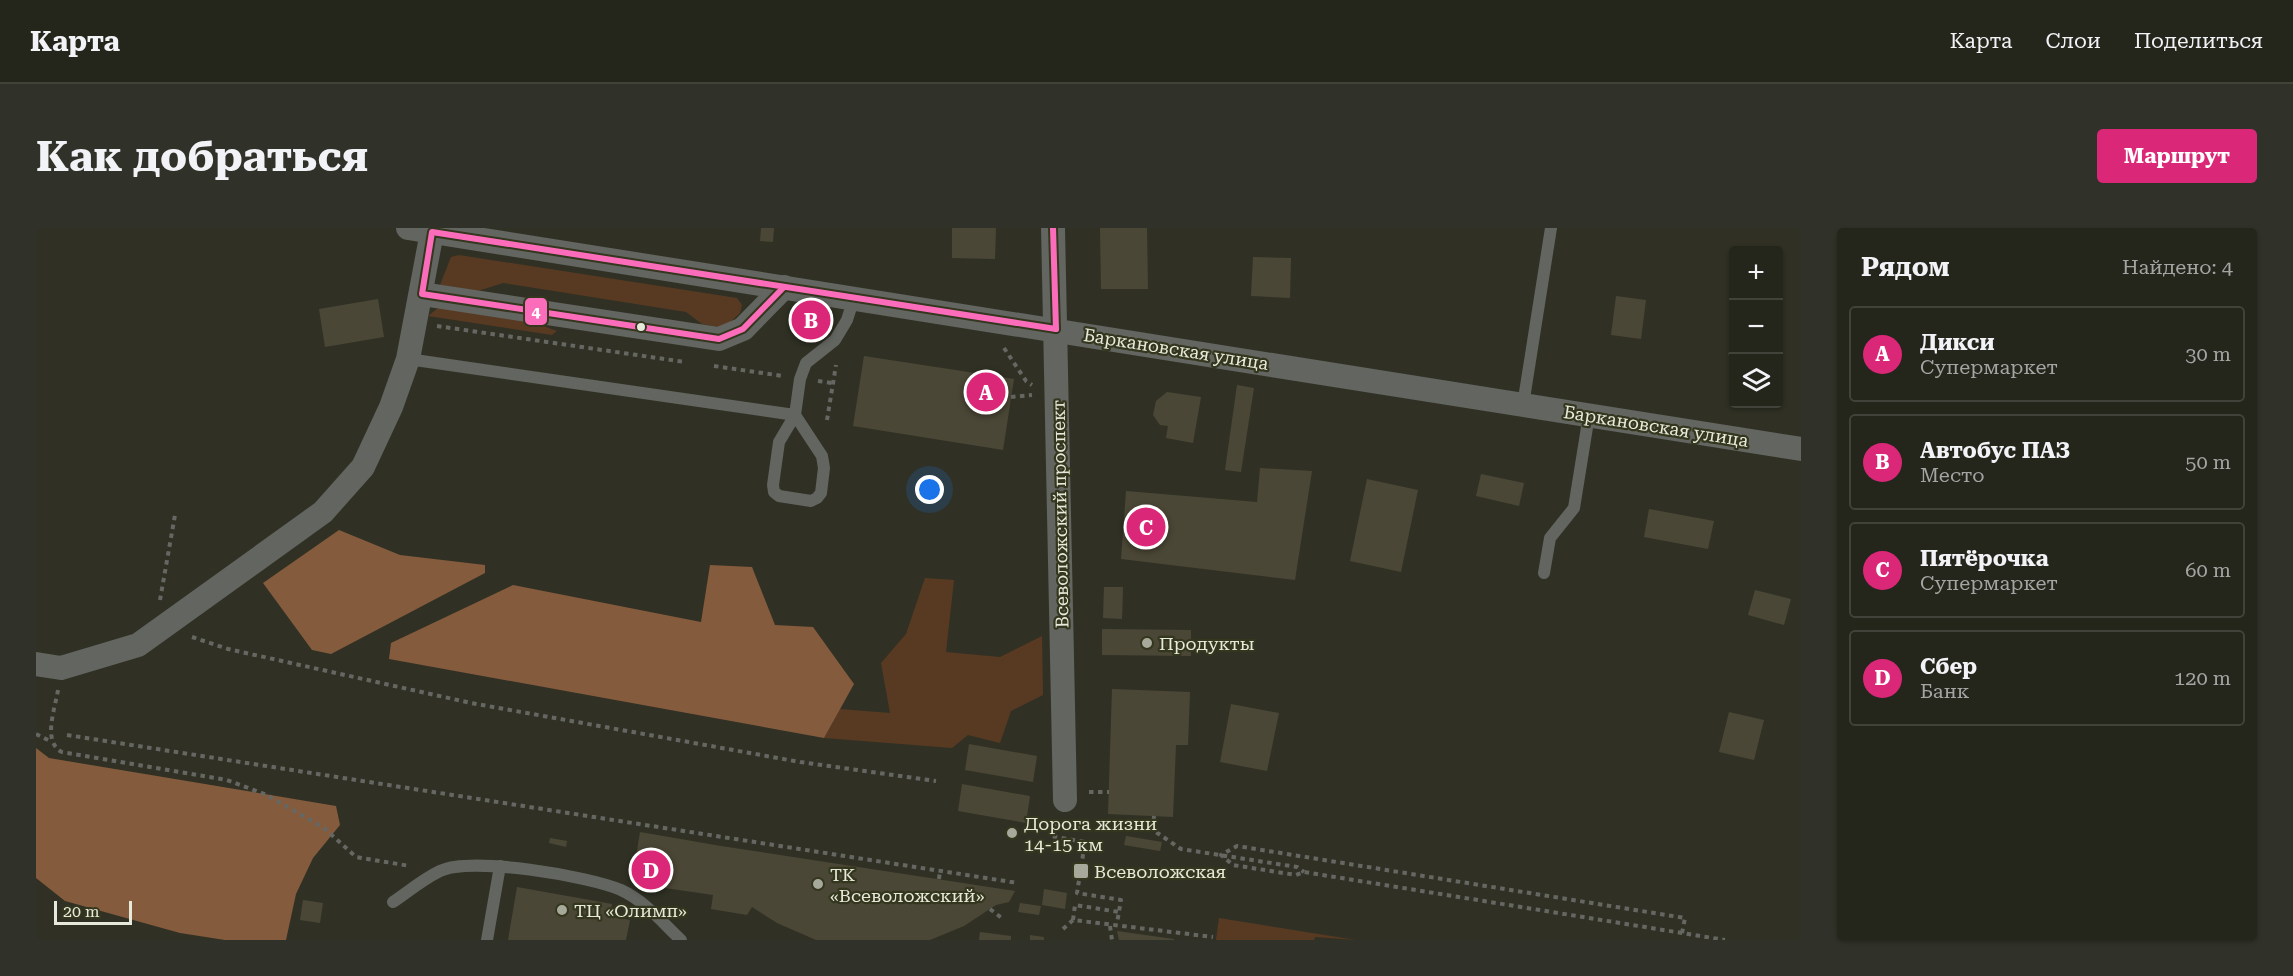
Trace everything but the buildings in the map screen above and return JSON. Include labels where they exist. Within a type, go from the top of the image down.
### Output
[{"type":"street","name":"Баркановская улица","points":[[408,228],[1801,449]]},
{"type":"street","name":"Всеволожский проспект","points":[[1053,228],[1077,796]]},
{"type":"street","points":[[36,664],[61,668],[138,645],[323,512],[363,467],[391,407],[408,359],[422,294],[432,230]]},
{"type":"street","points":[[422,294],[719,339],[743,329],[784,287]]},
{"type":"lane","points":[[1523,405],[1551,228]]},
{"type":"lane","points":[[408,359],[795,415],[822,456],[824,468],[821,493],[811,501],[779,496],[774,492],[779,442],[795,415],[800,379],[806,363],[835,340],[847,320],[854,298]]},
{"type":"lane","points":[[1544,573],[1550,538],[1574,508],[1589,415]]},
{"type":"lane","points":[[393,902],[441,871],[470,865],[500,866],[594,882],[620,890],[644,904],[681,940]]},
{"type":"lane","points":[[487,940],[500,866]]},
{"type":"path","points":[[416,322],[696,363]]},
{"type":"path","points":[[1000,342],[1026,381],[1034,387]]},
{"type":"path","points":[[827,420],[834,367],[839,360]]},
{"type":"path","points":[[707,365],[789,377]]},
{"type":"path","points":[[1011,397],[1025,398],[1042,392]]},
{"type":"path","points":[[175,515],[159,595],[163,627],[228,649],[471,703],[801,762],[936,781]]},
{"type":"path","points":[[61,668],[50,741],[54,749],[62,753],[227,780],[267,795],[324,828],[356,857],[441,871]]},
{"type":"path","points":[[36,734],[50,741]]},
{"type":"path","points":[[67,735],[1018,883]]},
{"type":"path","points":[[1077,796],[1109,792]]},
{"type":"path","points":[[1154,816],[1153,830],[1181,849],[1297,867],[1304,872],[1725,940]]},
{"type":"path","points":[[1088,823],[1088,829],[1053,824],[1051,836],[1085,842],[1077,893],[1121,900],[1117,923]]},
{"type":"path","points":[[1221,855],[1237,846],[1657,911],[1684,918],[1682,933]]},
{"type":"path","points":[[1221,855],[1233,865],[1296,875],[1304,872]]},
{"type":"path","points":[[939,879],[940,870]]},
{"type":"path","points":[[1063,929],[1073,920],[1075,905],[1119,912]]},
{"type":"path","points":[[990,909],[1003,919]]},
{"type":"path","points":[[1073,920],[1110,926],[1117,923],[1213,937]]},
{"type":"path","points":[[1110,926],[1112,940]]},
{"type":"shaded area","points":[[459,255],[737,298],[742,305],[740,313],[724,328],[702,324],[686,312],[503,283],[478,291],[440,285],[451,257]]},
{"type":"shaded area","points":[[438,308],[527,320],[557,331],[552,335],[428,316]]},
{"type":"shaded area","points":[[339,530],[400,555],[485,565],[485,573],[331,654],[312,650],[263,583]]},
{"type":"shaded area","points":[[710,565],[752,567],[775,625],[813,627],[854,684],[824,738],[389,659],[391,643],[513,585],[701,622]]},
{"type":"shaded area","points":[[925,578],[954,580],[946,652],[1000,657],[1042,636],[1043,695],[1011,711],[1000,743],[968,735],[952,748],[824,738],[840,709],[890,713],[881,663],[906,634]]},
{"type":"shaded area","points":[[36,748],[49,758],[336,806],[340,825],[313,858],[296,894],[286,940],[225,940],[180,933],[65,901],[36,878]]},
{"type":"shaded area","points":[[1219,918],[1356,940],[1315,937],[1314,940],[1216,940]]},
{"type":"transit line","name":"4","points":[[1053,228],[1056,329]]},
{"type":"transit line","name":"4","points":[[784,287],[743,329],[719,339],[422,294],[432,232],[1056,329]]},
{"type":"place","name":"Автобус ПАЗ","points":[[811,320]]},
{"type":"place","name":"Дикси","points":[[986,392]]},
{"type":"place","name":"Пятёрочка","points":[[1146,527]]},
{"type":"place","name":"Продукты","points":[[1147,643]]},
{"type":"place","name":"Дорога жизни 14-15 км","points":[[1012,833]]},
{"type":"place","name":"Сбер","points":[[651,870]]},
{"type":"place","name":"Всеволожская","points":[[1081,871]]},
{"type":"place","name":"ТК «Всеволожский»","points":[[818,884]]},
{"type":"place","name":"ТЦ «Олимп»","points":[[562,910]]}]
